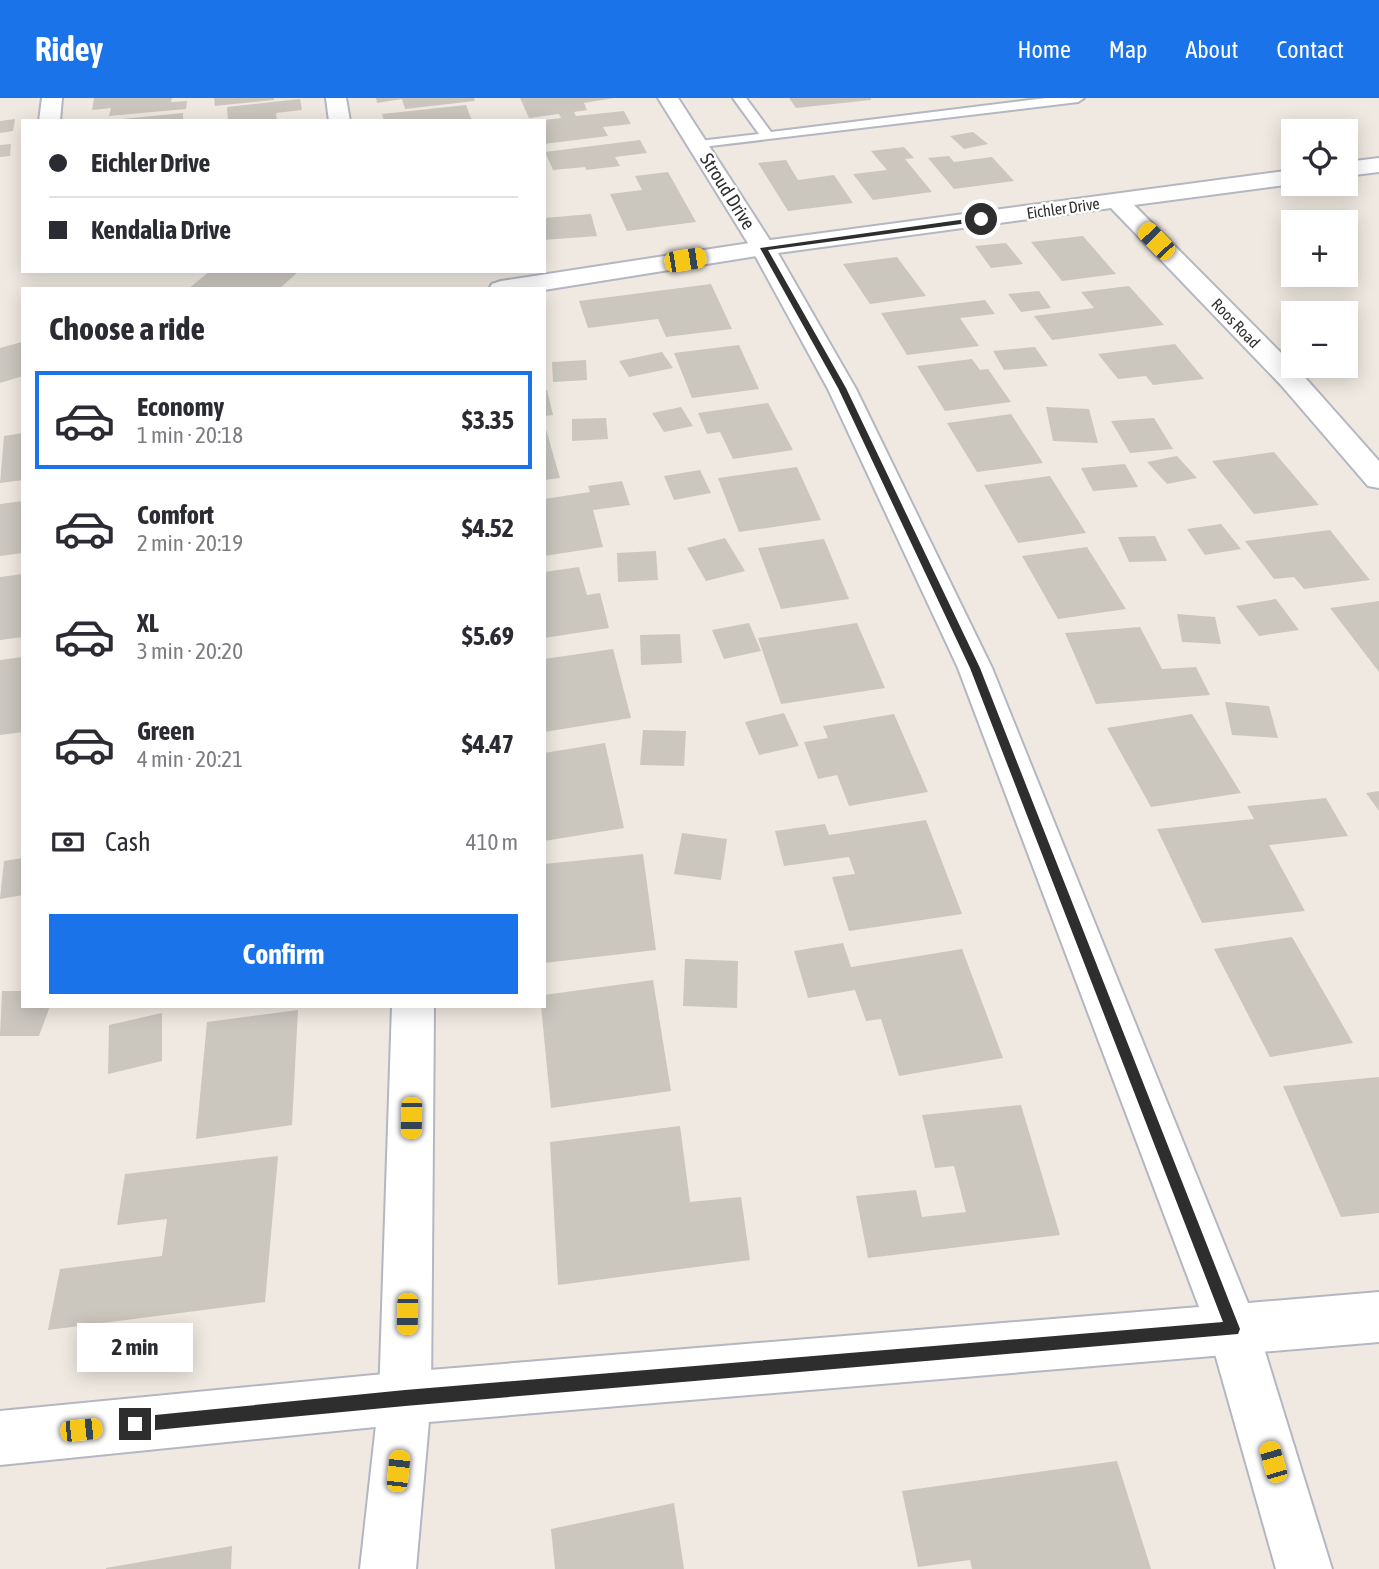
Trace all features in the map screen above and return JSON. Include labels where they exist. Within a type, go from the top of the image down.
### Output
[{"type":"street","points":[[49,119],[52,98]]},
{"type":"street","points":[[336,98],[341,119]]},
{"type":"street","name":"Stroud Drive","points":[[668,98],[763,248],[842,388],[975,668],[1233,1329],[1304,1569]]},
{"type":"street","points":[[1358,168],[1379,165]]},
{"type":"street","name":"Eichler Drive","points":[[514,287],[763,248],[1281,179]]},
{"type":"street","name":"Roos Road","points":[[1117,201],[1291,379],[1379,479]]},
{"type":"street","points":[[388,1569],[405,1398],[413,1008]]},
{"type":"street","points":[[0,1438],[405,1398],[1379,1317]]},
{"type":"lane","points":[[739,98],[768,137]]},
{"type":"lane","points":[[699,145],[1078,98]]},
{"type":"building","points":[[94,98],[172,98],[171,102],[187,101],[186,109],[109,116],[111,108],[92,110]]},
{"type":"building","points":[[214,98],[274,98],[274,100],[215,106]]},
{"type":"building","points":[[376,98],[474,98],[475,101],[405,109],[402,99],[377,103]]},
{"type":"building","points":[[520,98],[614,98],[584,103],[587,110],[574,112],[576,116],[624,111],[631,124],[603,127],[608,136],[546,144],[546,120],[561,118],[559,114],[529,118]]},
{"type":"building","points":[[789,98],[871,98],[871,100],[796,108]]},
{"type":"building","points":[[300,99],[302,110],[276,113],[277,119],[228,119],[227,107]]},
{"type":"building","points":[[466,105],[471,119],[383,119],[382,114]]},
{"type":"building","points":[[183,113],[183,119],[122,119]]},
{"type":"building","points":[[15,119],[13,131],[0,133],[0,121]]},
{"type":"building","points":[[973,132],[988,144],[964,149],[950,136]]},
{"type":"building","points":[[640,140],[647,153],[615,157],[620,166],[553,170],[546,152]]},
{"type":"building","points":[[11,144],[10,156],[0,157],[0,145]]},
{"type":"building","points":[[904,147],[914,158],[905,159],[932,192],[873,200],[853,174],[887,170],[871,151]]},
{"type":"building","points":[[949,156],[954,162],[992,157],[1014,181],[954,189],[928,158]]},
{"type":"building","points":[[786,160],[798,180],[834,175],[853,203],[788,211],[758,163]]},
{"type":"building","points":[[668,172],[696,222],[627,231],[610,194],[642,190],[635,176]]},
{"type":"building","points":[[591,214],[597,236],[546,240],[546,218]]},
{"type":"building","points":[[1083,236],[1116,274],[1062,281],[1031,242]]},
{"type":"building","points":[[1006,243],[1023,264],[991,268],[975,246]]},
{"type":"building","points":[[897,257],[926,296],[870,304],[843,264]]},
{"type":"building","points":[[208,273],[297,273],[281,287],[190,287]]},
{"type":"building","points":[[711,284],[732,329],[666,337],[658,319],[588,328],[579,301]]},
{"type":"building","points":[[1129,286],[1164,325],[1052,340],[1034,316],[1094,308],[1081,292]]},
{"type":"building","points":[[1039,291],[1051,308],[1021,312],[1008,294]]},
{"type":"building","points":[[985,300],[995,314],[960,318],[979,346],[907,355],[881,313]]},
{"type":"building","points":[[21,342],[21,377],[0,383],[0,348]]},
{"type":"building","points":[[1175,344],[1204,379],[1153,385],[1146,376],[1118,379],[1098,354]]},
{"type":"building","points":[[739,345],[759,389],[692,398],[674,353]]},
{"type":"building","points":[[1035,347],[1048,366],[1004,370],[993,351]]},
{"type":"building","points":[[662,352],[673,368],[629,377],[619,361]]},
{"type":"building","points":[[972,359],[980,370],[988,369],[1011,402],[945,411],[917,366]]},
{"type":"building","points":[[586,360],[587,380],[553,382],[552,362]]},
{"type":"building","points":[[546,390],[547,390],[553,415],[546,416]]},
{"type":"building","points":[[768,403],[793,450],[733,459],[720,432],[707,434],[698,413]]},
{"type":"building","points":[[681,407],[693,426],[664,432],[652,413]]},
{"type":"building","points":[[1046,407],[1089,409],[1098,443],[1053,441]]},
{"type":"building","points":[[1011,414],[1043,463],[977,472],[947,423]]},
{"type":"building","points":[[606,418],[608,439],[572,441],[572,419]]},
{"type":"building","points":[[1154,418],[1173,449],[1130,453],[1111,421]]},
{"type":"building","points":[[546,429],[560,478],[546,480]]},
{"type":"building","points":[[21,433],[21,480],[0,483],[4,436]]},
{"type":"building","points":[[1274,452],[1319,505],[1254,514],[1212,461]]},
{"type":"building","points":[[1177,456],[1197,478],[1167,484],[1147,462]]},
{"type":"building","points":[[1125,464],[1138,487],[1093,491],[1081,468]]},
{"type":"building","points":[[797,467],[821,520],[739,532],[718,478]]},
{"type":"building","points":[[700,470],[711,493],[674,500],[664,476]]},
{"type":"building","points":[[1050,476],[1086,533],[1018,543],[984,485]]},
{"type":"building","points":[[622,481],[630,505],[593,510],[603,547],[546,556],[546,499],[590,492],[588,486]]},
{"type":"building","points":[[21,501],[21,553],[0,556],[0,504]]},
{"type":"building","points":[[1221,524],[1241,549],[1205,555],[1187,529]]},
{"type":"building","points":[[1330,530],[1370,580],[1304,589],[1294,577],[1274,579],[1245,541]]},
{"type":"building","points":[[1155,536],[1167,561],[1129,562],[1118,537]]},
{"type":"building","points":[[725,538],[745,571],[706,581],[687,548]]},
{"type":"building","points":[[824,539],[849,599],[781,609],[758,548]]},
{"type":"building","points":[[1087,547],[1126,609],[1058,619],[1022,556]]},
{"type":"building","points":[[656,551],[658,580],[618,582],[617,553]]},
{"type":"building","points":[[579,567],[587,595],[600,593],[609,628],[546,638],[546,572]]},
{"type":"building","points":[[21,574],[21,637],[0,640],[0,577]]},
{"type":"building","points":[[1276,599],[1299,630],[1259,636],[1236,606]]},
{"type":"building","points":[[1379,601],[1379,672],[1330,608]]},
{"type":"building","points":[[1177,614],[1215,617],[1221,644],[1182,642]]},
{"type":"building","points":[[749,623],[761,651],[724,659],[712,630]]},
{"type":"building","points":[[857,623],[885,688],[781,704],[758,638]]},
{"type":"building","points":[[1140,627],[1162,669],[1196,667],[1210,695],[1096,704],[1065,633]]},
{"type":"building","points":[[680,634],[682,663],[641,665],[640,635]]},
{"type":"building","points":[[613,649],[631,718],[546,732],[546,659]]},
{"type":"building","points":[[21,657],[21,732],[0,735],[0,660]]},
{"type":"building","points":[[1225,702],[1269,706],[1278,738],[1232,735]]},
{"type":"building","points":[[784,713],[799,746],[759,755],[745,722]]},
{"type":"building","points":[[894,714],[928,792],[849,806],[837,775],[818,779],[804,742],[828,738],[823,726]]},
{"type":"building","points":[[1192,714],[1241,793],[1151,807],[1107,728]]},
{"type":"building","points":[[643,730],[686,731],[684,766],[640,765]]},
{"type":"building","points":[[605,743],[624,828],[546,841],[546,753]]},
{"type":"building","points":[[1379,791],[1379,811],[1366,793]]},
{"type":"building","points":[[1326,798],[1348,836],[1269,845],[1305,911],[1202,923],[1157,829],[1254,819],[1247,806]]},
{"type":"building","points":[[926,820],[962,914],[849,931],[832,877],[855,874],[849,857],[784,866],[775,831],[825,824],[829,835]]},
{"type":"building","points":[[682,833],[727,839],[721,880],[674,874]]},
{"type":"building","points":[[643,854],[656,950],[546,963],[546,864]]},
{"type":"building","points":[[21,858],[21,895],[0,899],[4,861]]},
{"type":"building","points":[[1292,937],[1353,1043],[1270,1057],[1214,949]]},
{"type":"building","points":[[843,943],[851,967],[962,949],[1003,1058],[899,1076],[881,1019],[866,1021],[855,990],[808,998],[794,951]]},
{"type":"building","points":[[685,959],[738,961],[737,1008],[683,1006]]},
{"type":"building","points":[[653,980],[671,1091],[551,1108],[541,1008],[546,1008],[546,995]]},
{"type":"building","points":[[2,991],[21,991],[21,1008],[49,1008],[39,1036],[0,1036]]},
{"type":"building","points":[[298,1010],[292,1125],[196,1139],[207,1022]]},
{"type":"building","points":[[162,1013],[162,1061],[108,1074],[109,1025]]},
{"type":"building","points":[[1379,1077],[1379,1213],[1341,1217],[1283,1086]]},
{"type":"building","points":[[1021,1105],[1060,1235],[868,1258],[856,1196],[916,1190],[922,1217],[966,1212],[954,1166],[935,1168],[922,1115]]},
{"type":"building","points":[[680,1126],[690,1202],[741,1197],[750,1260],[558,1285],[550,1142]]},
{"type":"building","points":[[278,1156],[265,1302],[48,1330],[60,1269],[162,1256],[167,1219],[117,1225],[125,1174]]},
{"type":"building","points":[[1117,1461],[1151,1569],[972,1569],[970,1560],[918,1567],[902,1491]]},
{"type":"building","points":[[674,1503],[684,1569],[555,1569],[551,1529]]},
{"type":"building","points":[[232,1546],[231,1569],[106,1569],[106,1568]]},
{"type":"route","points":[[135,1424],[405,1398],[1233,1329],[975,668],[842,388],[763,248],[981,219]]}]
